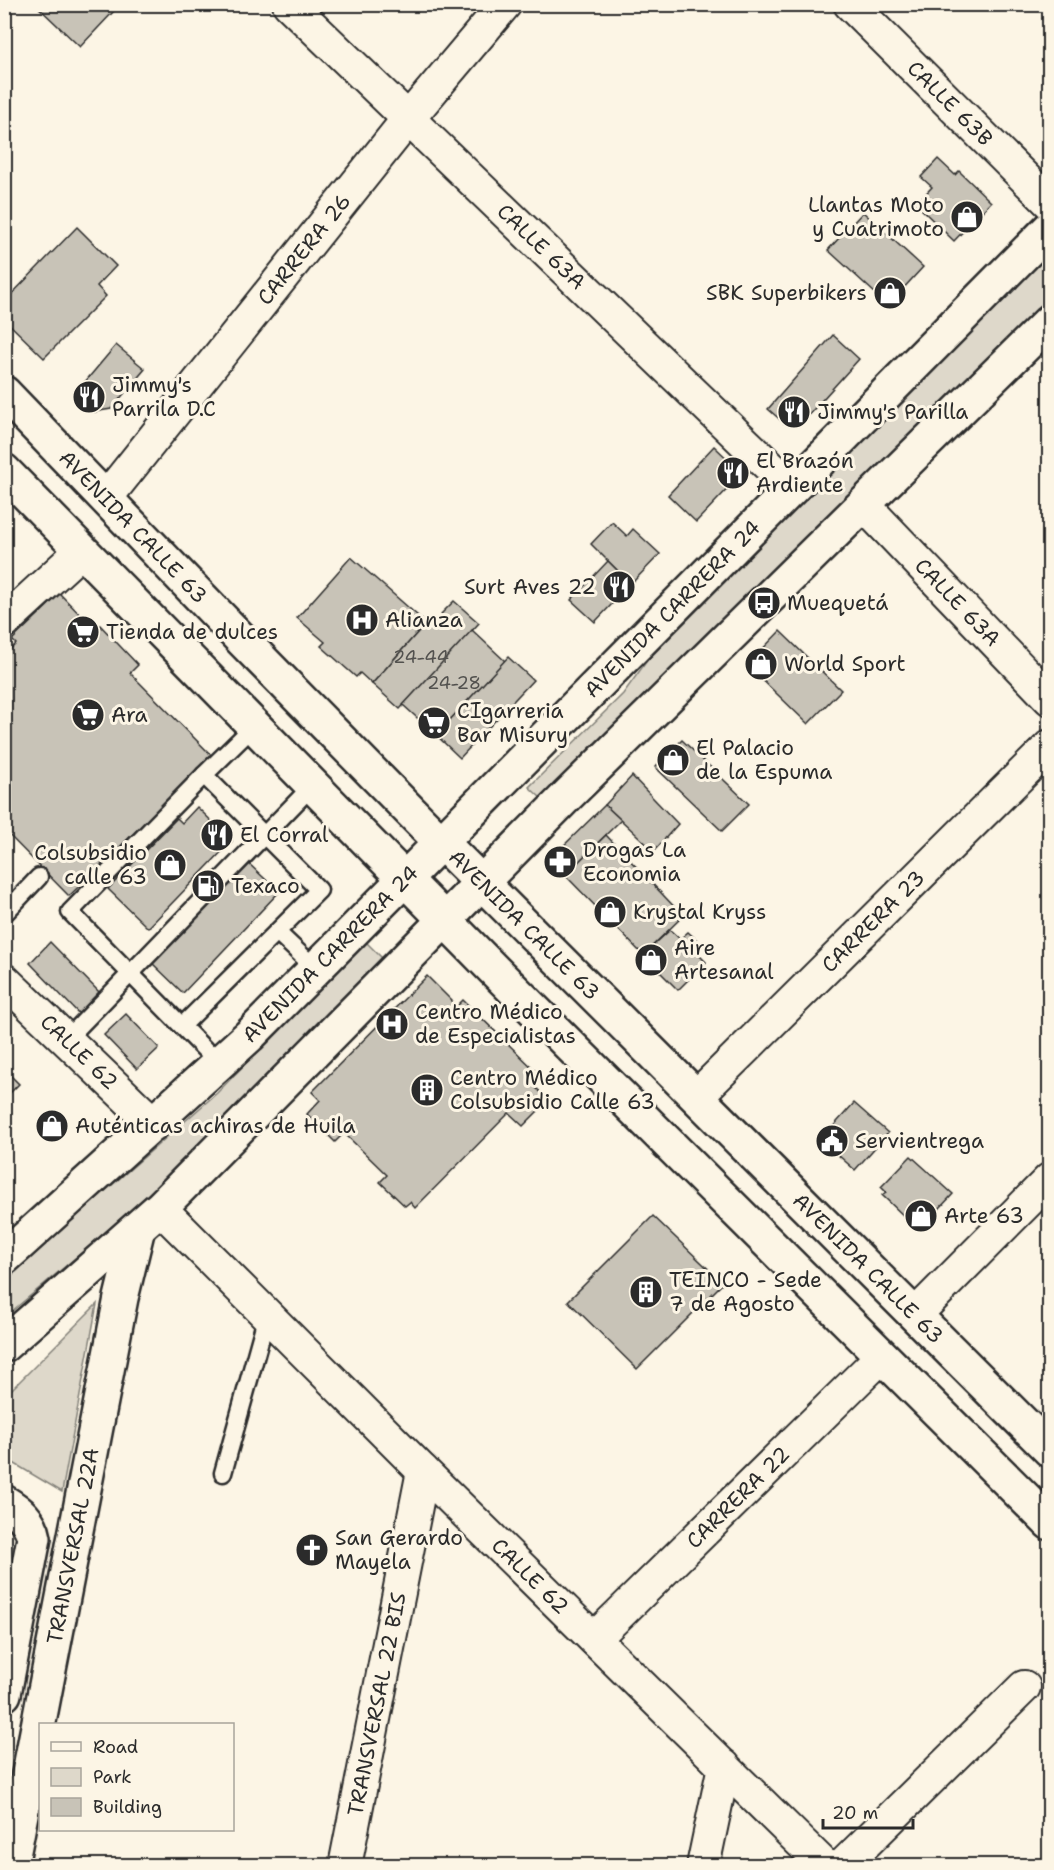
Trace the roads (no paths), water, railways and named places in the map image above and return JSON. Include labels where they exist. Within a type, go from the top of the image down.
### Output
[{"type":"main road","name":"AVENIDA CARRERA 24","points":[[4,1258],[219,1064],[316,969],[1050,228]]},
{"type":"main road","points":[[4,1345],[149,1218],[481,882],[1050,321]]},
{"type":"main road","name":"AVENIDA CALLE 63","points":[[4,393],[441,842],[1050,1450]]},
{"type":"main road","points":[[4,471],[405,880],[1050,1523]]},
{"type":"main road","name":"TRANSVERSAL 22A","points":[[11,1866],[121,1298],[149,1218]]},
{"type":"main road","name":"TRANSVERSAL 22A","points":[[4,1502],[25,1517],[33,1527],[33,1550],[4,1694]]},
{"type":"street","name":"CALLE 63A","points":[[289,4],[792,488]]},
{"type":"street","name":"CARRERA 26","points":[[105,498],[408,119],[505,4]]},
{"type":"street","name":"CALLE 63B","points":[[850,4],[1050,203]]},
{"type":"street","name":"CALLE 63A","points":[[864,505],[1050,699]]},
{"type":"street","points":[[4,622],[81,551]]},
{"type":"street","name":"CARRERA 23","points":[[697,1096],[1050,746]]},
{"type":"street","name":"CALLE 62","points":[[4,980],[154,1124]]},
{"type":"street","points":[[915,1315],[1050,1179]]},
{"type":"street","name":"CALLE 62","points":[[149,1218],[267,1315],[825,1866]]},
{"type":"street","name":"CARRERA 22","points":[[594,1639],[882,1356]]},
{"type":"street","name":"TRANSVERSAL 22 BIS","points":[[345,1866],[423,1471]]},
{"type":"street","points":[[842,1866],[1024,1687]]},
{"type":"street","points":[[703,1866],[724,1766]]},
{"type":"lane","points":[[219,1064],[70,912],[254,726]]},
{"type":"lane","points":[[183,1025],[319,890],[204,775]]},
{"type":"lane","points":[[67,1039],[312,786]]},
{"type":"lane","points":[[7,908],[39,877]]},
{"type":"lane","points":[[277,932],[316,969]]},
{"type":"lane","points":[[223,1473],[267,1315]]},
{"type":"place","name":"Llantas Moto y Cuatrimoto","points":[[967,217]]},
{"type":"place","name":"SBK Superbikers","points":[[890,293]]},
{"type":"place","name":"Jimmy's Parrila D.C","points":[[89,397]]},
{"type":"place","name":"Jimmy's Parilla","points":[[794,412]]},
{"type":"place","name":"El Brazón Ardiente","points":[[733,473]]},
{"type":"place","name":"Surt Aves 22","points":[[619,587]]},
{"type":"place","name":"Muequetá","points":[[764,603]]},
{"type":"place","name":"Alianza","points":[[362,620]]},
{"type":"place","name":"Tienda de dulces","points":[[83,632]]},
{"type":"place","name":"World Sport","points":[[761,664]]},
{"type":"place","name":"Ara","points":[[88,715]]},
{"type":"place","name":"CIgarreria Bar Misury","points":[[434,723]]},
{"type":"place","name":"El Palacio de la Espuma","points":[[673,760]]},
{"type":"place","name":"El Corral","points":[[217,835]]},
{"type":"place","name":"Drogas La Economia","points":[[560,862]]},
{"type":"place","name":"Colsubsidio calle 63","points":[[170,865]]},
{"type":"place","name":"Texaco","points":[[208,886]]},
{"type":"place","name":"Krystal Kryss","points":[[610,912]]},
{"type":"place","name":"Aire Artesanal","points":[[651,960]]},
{"type":"place","name":"Centro Médico de Especialistas","points":[[392,1024]]},
{"type":"place","name":"Centro Médico Colsubsidio Calle 63","points":[[427,1090]]},
{"type":"place","name":"Auténticas achiras de Huila","points":[[52,1126]]},
{"type":"place","name":"Servientrega","points":[[832,1141]]},
{"type":"place","name":"Arte 63","points":[[921,1216]]},
{"type":"place","name":"TEINCO - Sede 7 de Agosto","points":[[646,1292]]},
{"type":"place","name":"San Gerardo Mayela","points":[[312,1550]]}]
